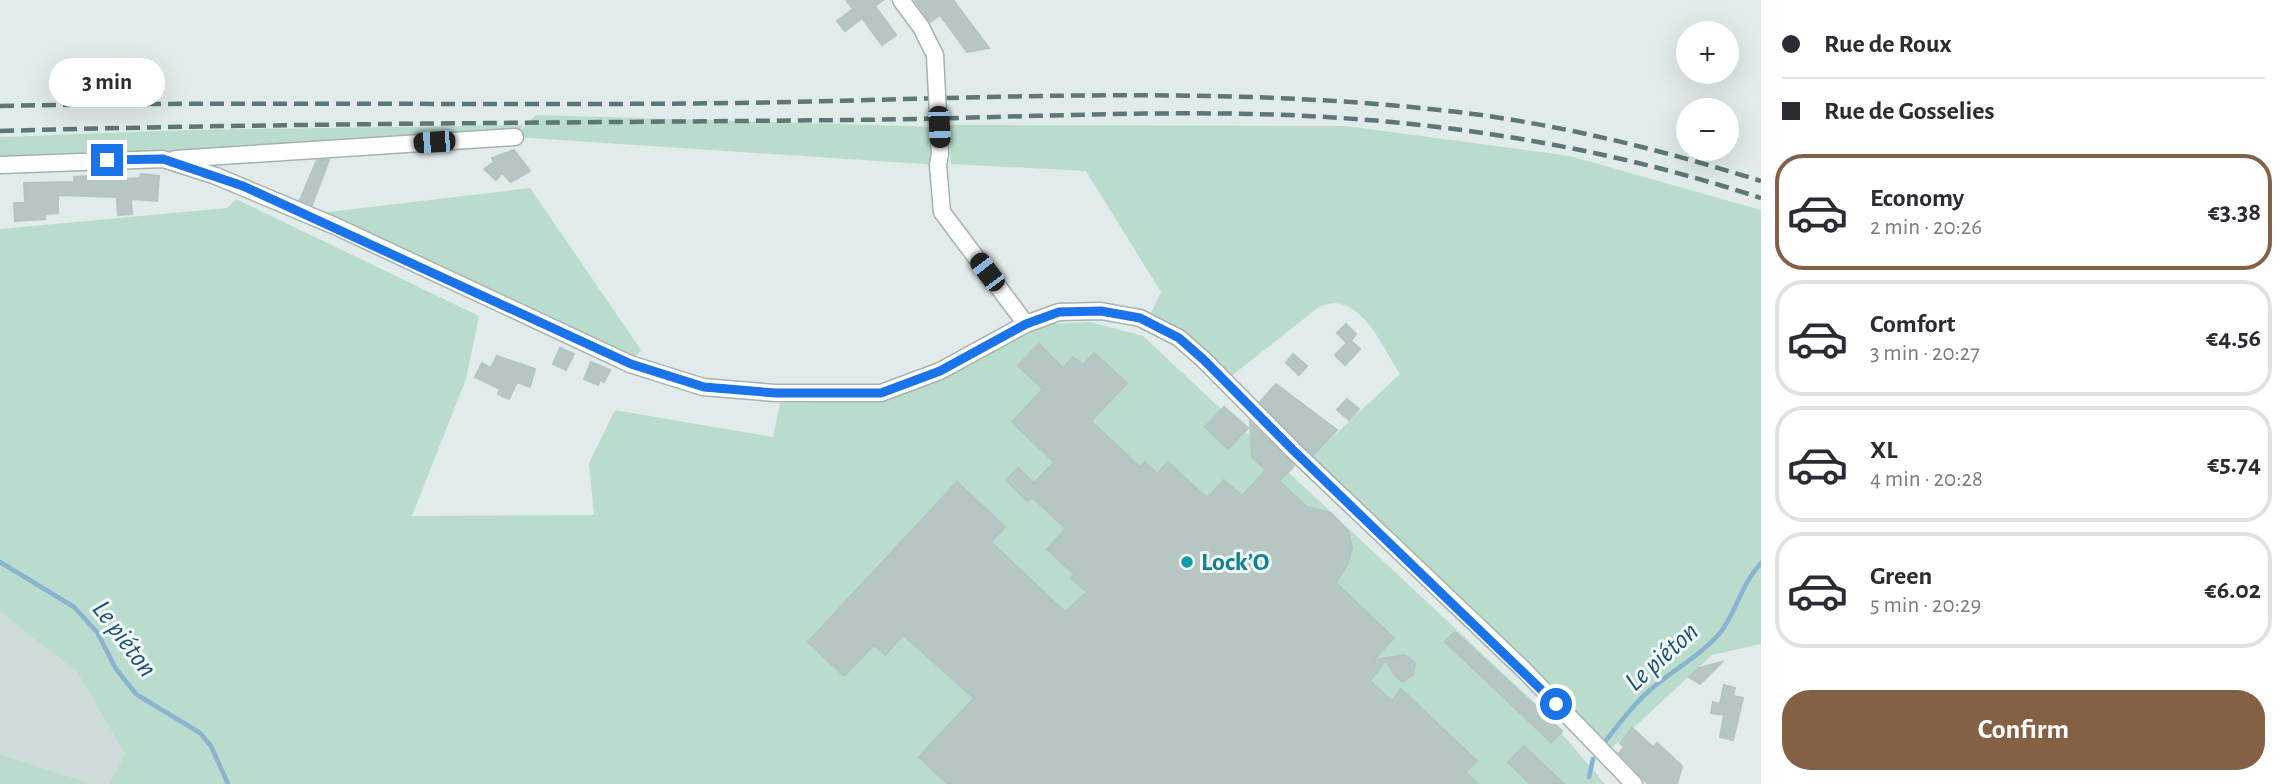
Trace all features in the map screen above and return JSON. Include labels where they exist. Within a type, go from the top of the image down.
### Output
[{"type":"street","points":[[901,0],[921,27],[935,55],[942,212],[1026,324]]},
{"type":"street","points":[[0,165],[163,159],[515,136]]},
{"type":"street","points":[[163,159],[243,186],[648,371],[704,387],[775,393],[881,393],[940,371],[1026,324],[1059,312],[1101,311],[1140,318],[1179,338],[1524,670],[1634,784]]},
{"type":"shaded area","points":[[0,612],[77,672],[125,754],[109,784],[93,784],[0,754]]},
{"type":"green space","points":[[536,115],[939,127],[938,165],[515,137],[0,160],[0,137],[191,130],[523,125],[519,132]]},
{"type":"green space","points":[[949,125],[1346,126],[1570,156],[1761,210],[1761,644],[1712,655],[1605,754],[1505,643],[1322,465],[1308,460],[1400,374],[1368,323],[1346,306],[1333,303],[1319,307],[1225,381],[1149,317],[1161,292],[1086,171],[951,164]]},
{"type":"green space","points":[[530,188],[641,350],[630,364],[320,213]]},
{"type":"green space","points":[[236,199],[479,316],[466,379],[412,516],[594,515],[589,463],[615,410],[773,437],[780,403],[887,400],[931,381],[1035,325],[1090,322],[1143,336],[1538,706],[1605,784],[109,784],[125,754],[77,672],[0,612],[0,229],[227,208]]},
{"type":"green space","points":[[0,754],[93,784],[0,784]]},
{"type":"building","points":[[846,0],[883,0],[875,6],[896,35],[882,45],[862,18],[845,31],[837,21],[853,9]]},
{"type":"building","points":[[915,0],[953,0],[989,48],[967,52],[940,15],[930,22]]},
{"type":"building","points":[[514,150],[530,171],[511,182],[502,173],[496,180],[484,169],[494,162],[492,158]]},
{"type":"building","points":[[317,160],[329,160],[312,205],[300,200]]},
{"type":"building","points":[[141,174],[159,176],[157,201],[131,199],[132,214],[118,215],[117,197],[58,195],[58,213],[45,214],[45,219],[15,221],[14,203],[25,203],[24,183],[74,182],[74,177],[104,175],[104,180],[140,178]]},
{"type":"building","points":[[1346,324],[1356,334],[1351,341],[1360,349],[1345,365],[1335,355],[1347,343],[1337,333]]},
{"type":"building","name":"Lock’O","points":[[1039,344],[1063,368],[1073,357],[1083,365],[1094,353],[1127,383],[1091,421],[1140,467],[1145,462],[1157,474],[1168,462],[1207,498],[1224,480],[1242,496],[1266,470],[1252,457],[1250,422],[1294,466],[1279,481],[1307,507],[1331,513],[1348,531],[1352,548],[1348,563],[1336,583],[1394,638],[1373,660],[1405,655],[1415,663],[1413,675],[1403,682],[1395,676],[1386,660],[1370,681],[1392,701],[1401,689],[1477,761],[1465,772],[1478,784],[948,784],[919,757],[974,698],[903,635],[885,655],[874,645],[844,676],[808,642],[957,482],[1005,527],[991,542],[1065,612],[1087,592],[1071,578],[1075,575],[1047,549],[1066,529],[1032,497],[1027,501],[1006,480],[1018,468],[1034,483],[1054,462],[1012,422],[1043,389],[1018,366]]},
{"type":"building","points":[[560,348],[574,354],[566,370],[553,364]]},
{"type":"building","points":[[1293,354],[1307,366],[1299,375],[1286,363]]},
{"type":"building","points":[[497,356],[535,369],[530,387],[517,382],[509,399],[498,394],[500,389],[475,377],[482,363],[491,368]]},
{"type":"building","points":[[591,362],[610,370],[604,382],[600,380],[598,385],[584,379]]},
{"type":"building","points":[[1276,384],[1337,430],[1313,455],[1260,402]]},
{"type":"building","points":[[1347,399],[1359,409],[1349,420],[1337,410]]},
{"type":"building","points":[[1224,407],[1248,428],[1228,449],[1205,427]]},
{"type":"building","points":[[1455,632],[1562,731],[1551,742],[1445,642]]},
{"type":"building","points":[[1722,662],[1700,684],[1689,677],[1699,668]]},
{"type":"building","points":[[1724,685],[1735,688],[1733,696],[1743,698],[1733,740],[1720,737],[1724,715],[1711,713],[1713,702],[1720,704]]},
{"type":"building","points":[[1632,728],[1653,747],[1657,743],[1682,766],[1677,784],[1648,784],[1619,753],[1624,747],[1620,743]]},
{"type":"building","points":[[1524,746],[1564,784],[1530,784],[1508,762]]},
{"type":"waterway","name":"Le piéton","points":[[0,562],[74,607],[97,632],[116,669],[136,694],[200,733],[211,746],[228,784]]},
{"type":"waterway","name":"Le piéton","points":[[1605,742],[1649,691],[1720,633],[1748,581],[1761,563]]},
{"type":"waterway","name":"Le piéton","points":[[1589,777],[1593,759]]},
{"type":"railway","points":[[0,106],[738,103],[1094,95],[1272,98],[1360,103],[1489,116],[1645,148],[1761,181]]},
{"type":"railway","points":[[0,131],[1254,114],[1383,121],[1511,137],[1637,163],[1761,198]]},
{"type":"place","name":"Lock’O","points":[[1187,562]]},
{"type":"route","points":[[107,160],[163,159],[243,186],[631,364],[704,387],[775,393],[881,393],[897,390],[940,371],[1026,324],[1059,312],[1101,311],[1140,318],[1179,338],[1204,360],[1293,450],[1524,670],[1556,704]]}]
